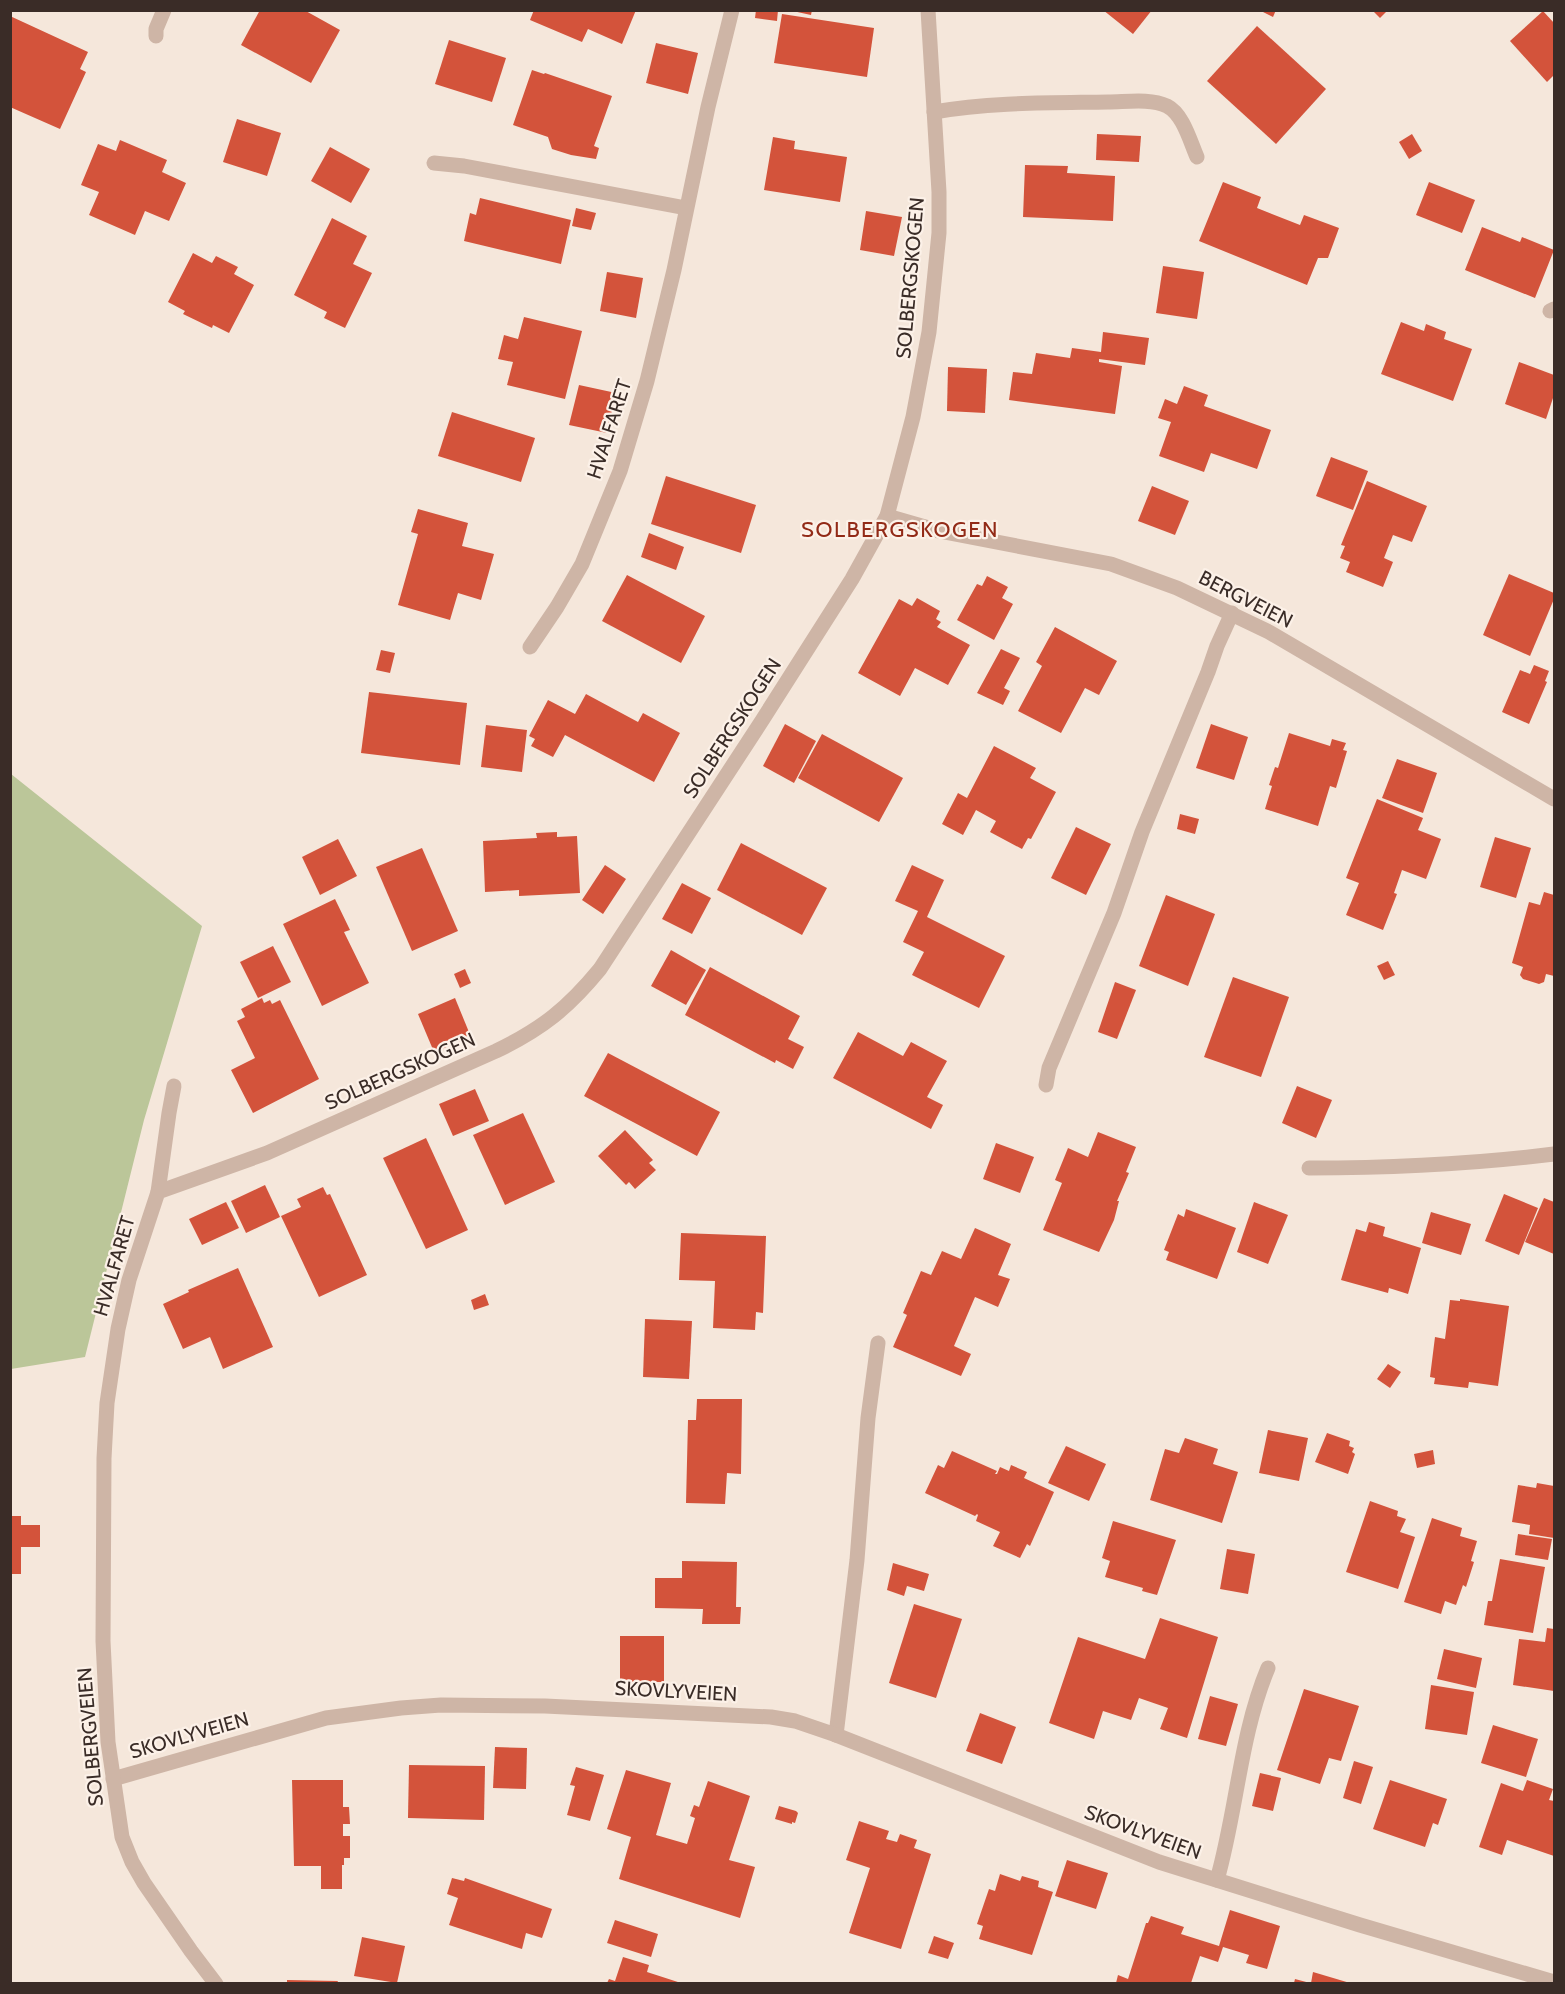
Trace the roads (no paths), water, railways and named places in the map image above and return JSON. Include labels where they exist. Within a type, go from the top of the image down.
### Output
[{"type":"street","points":[[156,36],[156,29],[164,10]]},
{"type":"street","name":"HVALFARET","points":[[530,647],[582,564],[620,471],[648,381],[732,10]]},
{"type":"street","name":"SOLBERGSKOGEN","points":[[158,1192],[267,1153],[527,1036],[564,1008],[600,969],[637,913],[852,579],[887,516],[913,417],[929,332],[939,233],[939,192],[928,10]]},
{"type":"street","points":[[934,112],[976,106],[1063,102],[1145,102],[1168,107],[1178,116],[1197,157]]},
{"type":"street","points":[[434,163],[464,166],[686,208]]},
{"type":"street","name":"BERGVEIEN","points":[[887,516],[939,531],[1111,564],[1177,588],[1269,632],[1554,799]]},
{"type":"street","points":[[1046,1085],[1049,1068],[1114,913],[1142,832],[1232,614]]},
{"type":"street","name":"HVALFARET","points":[[104,1458],[107,1402],[118,1329],[129,1280],[158,1192],[174,1086]]},
{"type":"street","points":[[1309,1168],[1364,1168],[1491,1162],[1554,1154]]},
{"type":"street","points":[[836,1735],[857,1560],[868,1418],[878,1343]]},
{"type":"street","name":"SOLBERGVEIEN","points":[[104,1458],[103,1641],[108,1742],[122,1838],[144,1883],[216,1983]]},
{"type":"street","name":"SKOVLYVEIEN","points":[[1217,1880],[1251,1721],[1258,1692],[1268,1668]]},
{"type":"street","name":"SKOVLYVEIEN","points":[[113,1779],[326,1719],[401,1707],[545,1706],[728,1714],[795,1721],[1134,1852],[1360,1925],[1554,1982]]},
{"type":"district","name":"SOLBERGSKOGEN","points":[[900,529]]}]
